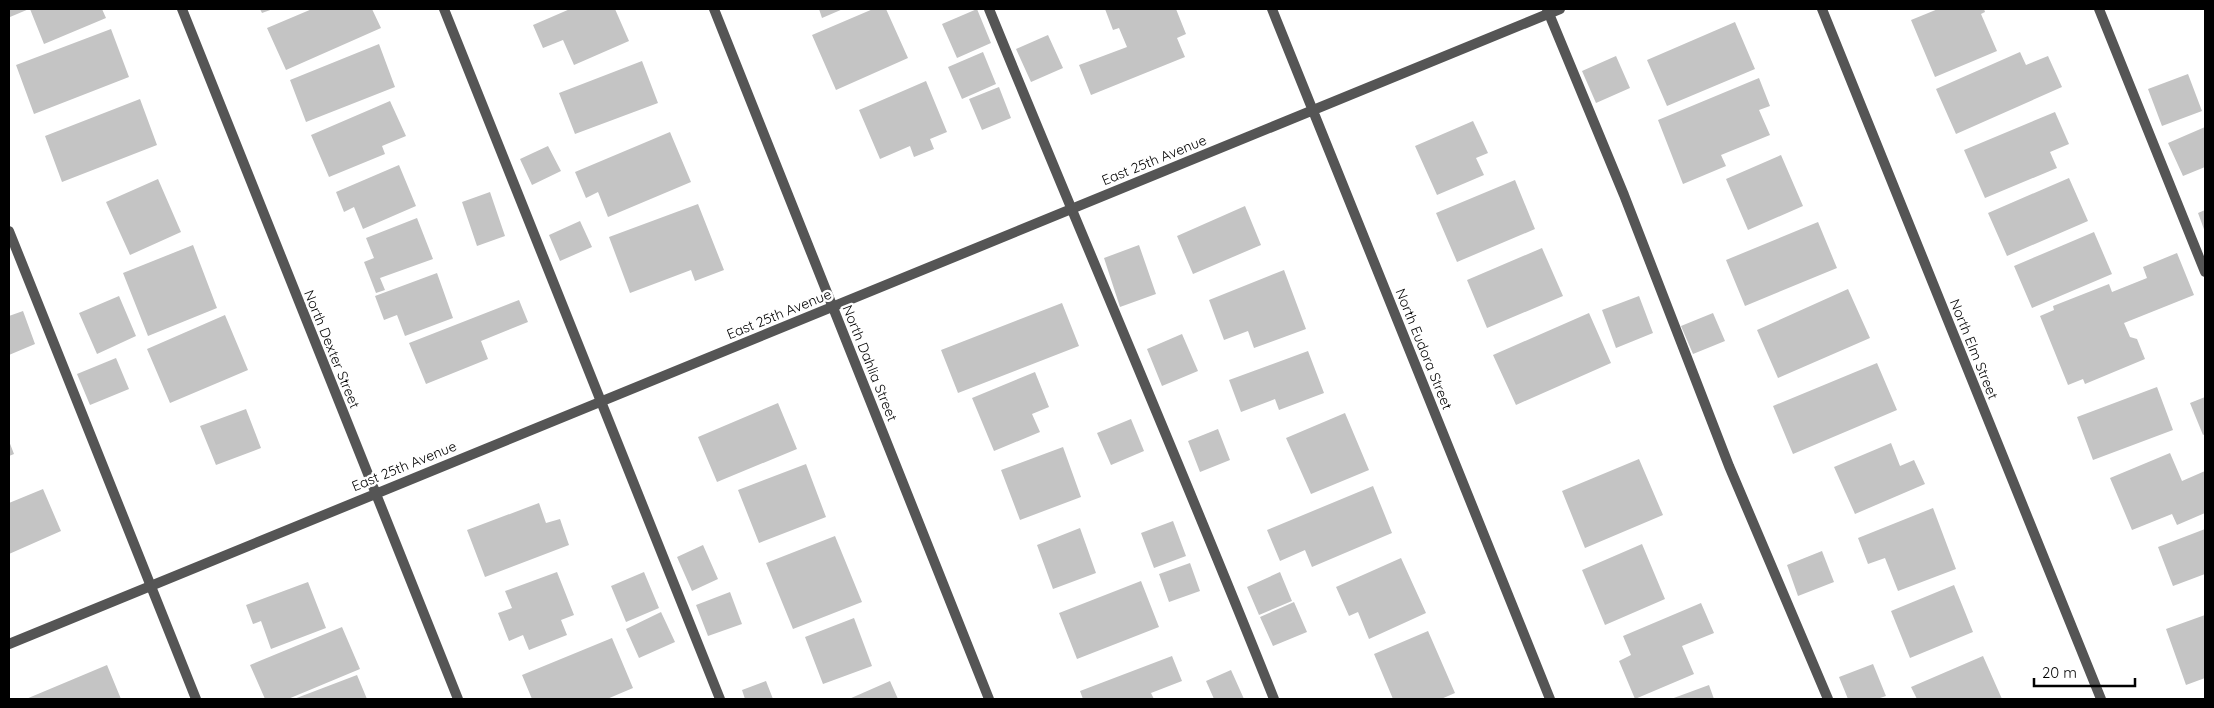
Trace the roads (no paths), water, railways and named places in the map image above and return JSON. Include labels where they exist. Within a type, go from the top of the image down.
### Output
[{"type":"street","name":"North Dexter Street","points":[[182,9],[458,699]]},
{"type":"street","points":[[444,9],[720,699]]},
{"type":"street","name":"North Dahlia Street","points":[[714,9],[988,699]]},
{"type":"street","points":[[989,9],[1070,209],[1193,497],[1274,699]]},
{"type":"street","name":"North Eudora Street","points":[[1272,9],[1550,699]]},
{"type":"street","name":"East 25th Avenue","points":[[9,644],[1313,110],[1548,11],[1560,9]]},
{"type":"street","name":"North Elm Street","points":[[1822,9],[2102,699]]},
{"type":"street","points":[[2099,9],[2205,272]]},
{"type":"street","points":[[1548,11],[1624,195],[1729,466],[1828,699]]},
{"type":"street","points":[[9,232],[196,699]]}]
